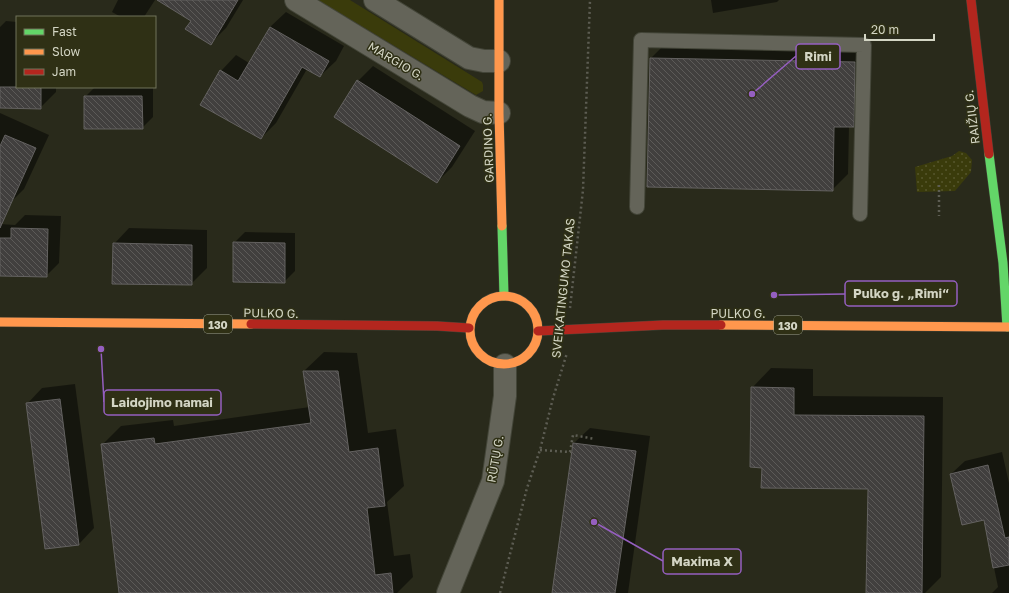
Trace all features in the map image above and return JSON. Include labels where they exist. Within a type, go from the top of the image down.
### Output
[{"type":"main road","name":"GARDINO G.","points":[[498,0],[499,113],[504,296]]},
{"type":"main road","name":"RAIŽIŲ G.","points":[[971,0],[983,110],[1003,262],[1008,327]]},
{"type":"main road","points":[[504,296],[515,298],[525,303],[537,320],[538,331],[536,342],[532,351],[515,363],[505,365],[493,364],[483,358],[475,350],[470,340],[469,328],[477,309],[484,302],[494,297],[504,296]]},
{"type":"main road","name":"PULKO G.","points":[[0,322],[436,326],[469,328]]},
{"type":"main road","name":"PULKO G.","points":[[538,331],[662,325],[1008,327]]},
{"type":"street","name":"MARGIO G.","points":[[296,0],[470,106],[483,112],[499,113]]},
{"type":"street","points":[[375,0],[469,58],[484,61],[499,61]]},
{"type":"street","name":"RŪTŲ G.","points":[[448,593],[493,481],[505,396],[505,365]]},
{"type":"lane","points":[[637,207],[641,40],[864,45],[860,214]]},
{"type":"path","name":"SVEIKATINGUMO TAKAS","points":[[500,593],[527,488],[540,450],[553,398],[567,354],[567,329],[583,190],[590,0]]},
{"type":"path","points":[[939,185],[939,216]]},
{"type":"path","points":[[540,450],[570,452],[573,435],[595,439]]},
{"type":"shaded area","points":[[318,0],[350,0],[482,82],[483,91],[476,95]]},
{"type":"shaded area","points":[[959,151],[966,153],[972,160],[971,172],[955,191],[917,192],[915,167],[952,156]]},
{"type":"building","points":[[157,0],[238,0],[211,45],[185,29],[191,21]]},
{"type":"building","points":[[270,27],[329,61],[320,77],[302,67],[261,139],[200,105],[220,70],[238,81]]},
{"type":"building","points":[[650,58],[855,62],[854,127],[834,127],[833,191],[647,187]]},
{"type":"building","points":[[357,80],[460,146],[437,183],[334,117]]},
{"type":"building","points":[[0,87],[41,88],[41,109],[0,108]]},
{"type":"building","points":[[84,96],[142,96],[143,129],[84,129]]},
{"type":"building","points":[[5,135],[36,148],[0,228],[0,146]]},
{"type":"building","points":[[11,228],[48,229],[47,277],[0,276],[0,238],[11,238]]},
{"type":"building","points":[[233,242],[285,243],[285,283],[233,282]]},
{"type":"building","points":[[113,243],[192,245],[192,285],[112,284]]},
{"type":"building","points":[[303,371],[338,371],[349,452],[378,448],[385,506],[367,508],[375,575],[391,573],[393,593],[119,593],[101,444],[154,438],[155,444],[311,423]]},
{"type":"building","points":[[751,387],[794,388],[794,415],[924,416],[922,593],[866,593],[868,489],[761,488],[762,468],[750,467]]},
{"type":"building","points":[[60,399],[79,545],[45,549],[26,403]]},
{"type":"building","points":[[573,443],[636,451],[615,593],[552,593]]},
{"type":"building","points":[[988,465],[1005,538],[1009,537],[1009,565],[993,568],[984,520],[962,525],[950,474]]},
{"type":"traffic: fast","points":[[989,154],[1003,263],[1007,327]]},
{"type":"traffic: fast","points":[[502,226],[504,296]]},
{"type":"traffic: slow","points":[[499,0],[499,113],[502,226]]},
{"type":"traffic: slow","points":[[497,296],[511,296],[523,301],[533,311],[538,323],[538,330],[538,337],[533,349],[523,359],[511,364],[497,364],[485,359],[475,349],[470,337],[470,323],[475,311],[485,301],[497,296]]},
{"type":"traffic: slow","points":[[0,322],[251,324]]},
{"type":"traffic: slow","points":[[721,325],[1009,327]]},
{"type":"traffic: jam","points":[[971,0],[989,154]]},
{"type":"traffic: jam","points":[[251,324],[437,326],[469,328]]},
{"type":"traffic: jam","points":[[538,331],[663,325],[721,325]]},
{"type":"place","name":"Rimi","points":[[752,94]]},
{"type":"place","name":"Pulko g. „Rimi“","points":[[774,295]]},
{"type":"place","name":"Laidojimo namai","points":[[101,349]]},
{"type":"place","name":"Maxima X","points":[[594,522]]}]
